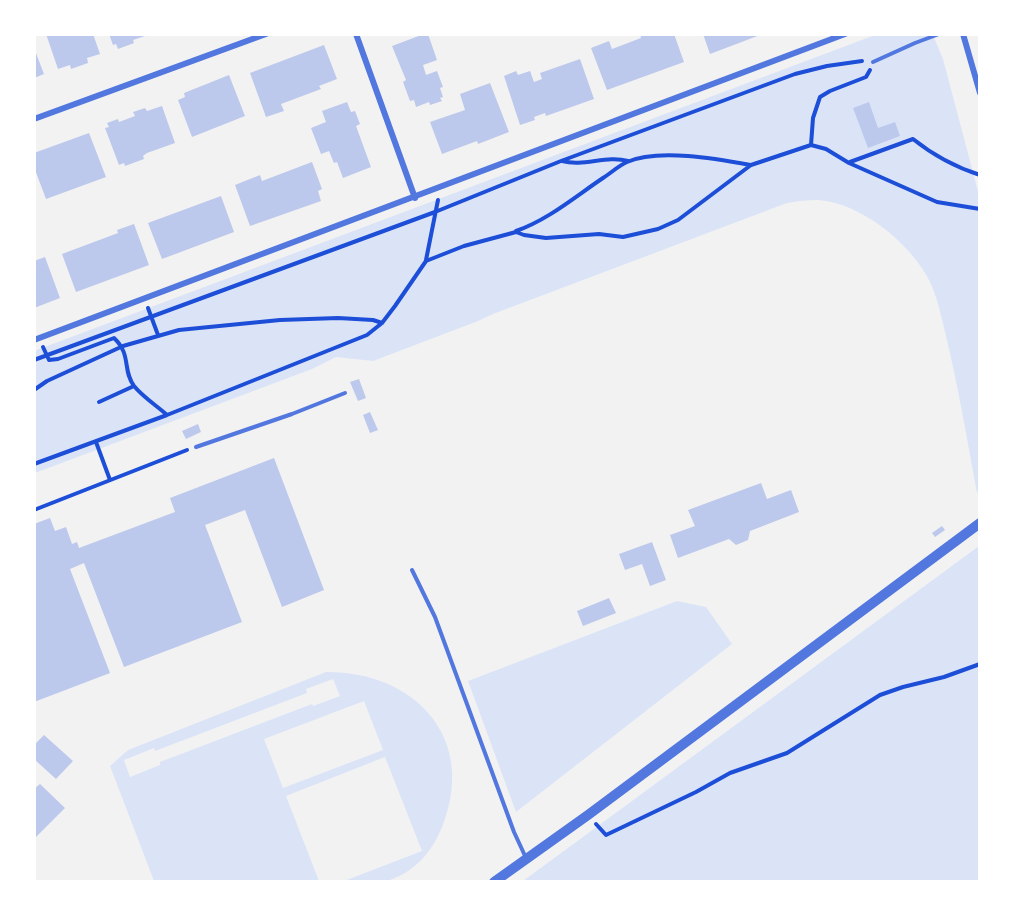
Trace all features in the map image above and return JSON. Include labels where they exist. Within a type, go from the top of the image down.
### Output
[{"type":"street","points":[[34,119],[266,34]]},
{"type":"street","points":[[356,34],[415,198]]},
{"type":"street","points":[[37,339],[844,34]]},
{"type":"street","points":[[963,34],[980,93]]},
{"type":"street","points":[[494,882],[588,815],[980,523]]},
{"type":"lane","points":[[873,63],[939,34]]},
{"type":"lane","points":[[196,447],[345,393]]},
{"type":"lane","points":[[412,570],[435,618],[514,832],[526,858]]},
{"type":"path","points":[[34,360],[435,212],[561,161],[795,74],[860,60],[873,63],[866,77],[820,97],[813,118],[810,145]]},
{"type":"path","points":[[849,162],[913,140],[929,152],[980,175]]},
{"type":"path","points":[[516,232],[546,238],[581,234],[623,237],[638,235],[678,220],[751,165],[810,145],[826,149],[849,162],[937,202],[980,209]]},
{"type":"path","points":[[561,161],[582,164],[604,160],[628,161],[678,156],[711,158],[751,165]]},
{"type":"path","points":[[426,261],[464,246],[527,228],[628,161]]},
{"type":"path","points":[[34,464],[167,415],[367,336],[382,323],[426,261],[441,187]]},
{"type":"path","points":[[151,316],[158,335]]},
{"type":"path","points":[[34,390],[47,381],[123,346],[158,335],[220,324],[280,320],[338,318],[374,320],[382,323]]},
{"type":"path","points":[[37,339],[49,360],[58,359],[114,338],[123,346],[129,376],[134,386],[167,415]]},
{"type":"path","points":[[99,402],[134,386]]},
{"type":"path","points":[[96,442],[111,480]]},
{"type":"path","points":[[34,510],[196,447]]},
{"type":"path","points":[[588,815],[606,835],[730,773],[788,753],[879,695],[944,677],[980,664]]},
{"type":"path","points":[[839,882],[876,882]]},
{"type":"shaded area","points":[[875,35],[933,35],[943,59],[979,195],[980,488],[977,493],[950,352],[929,280],[910,252],[882,227],[851,209],[818,200],[787,203],[373,361],[336,357],[312,369],[35,473],[34,351]]},
{"type":"shaded area","points":[[979,546],[979,881],[523,881]]},
{"type":"shaded area","points":[[677,601],[706,607],[732,644],[516,812],[468,681]]},
{"type":"shaded area","points":[[326,672],[357,675],[385,683],[410,696],[429,714],[443,736],[451,762],[452,791],[444,822],[430,850],[409,871],[385,882],[344,881],[422,851],[385,757],[286,796],[319,881],[154,881],[110,766],[128,750]],"holes":[[[333,679],[340,696],[313,706],[312,704],[160,762],[160,765],[130,777],[124,760],[154,748],[155,751],[307,693],[306,689]],[[364,701],[383,750],[283,788],[264,739]]]},
{"type":"building","points":[[46,34],[93,34],[100,54],[87,58],[88,63],[71,69],[70,65],[58,69]]},
{"type":"building","points":[[109,34],[148,35],[133,40],[134,43],[118,49],[116,44],[113,45]]},
{"type":"building","points":[[428,34],[437,60],[423,65],[426,75],[437,71],[443,87],[440,88],[443,97],[440,98],[442,101],[430,105],[429,102],[416,107],[414,100],[410,101],[403,82],[406,80],[392,46]]},
{"type":"building","points":[[640,34],[674,34],[684,62],[607,90],[591,48],[609,41],[612,49],[641,38]]},
{"type":"building","points":[[703,34],[760,34],[760,35],[710,54]]},
{"type":"building","points":[[324,45],[337,79],[319,86],[321,89],[281,104],[284,111],[266,117],[250,73]]},
{"type":"building","points":[[34,48],[44,74],[34,78]]},
{"type":"building","points":[[580,59],[594,99],[546,116],[545,113],[534,117],[535,120],[520,125],[504,76],[516,71],[518,75],[530,71],[534,82],[542,79],[540,73]]},
{"type":"building","points":[[229,75],[245,116],[192,137],[178,100],[185,97],[184,93]]},
{"type":"building","points":[[490,83],[509,132],[442,154],[430,122],[465,110],[460,94]]},
{"type":"building","points":[[347,102],[351,112],[355,111],[360,124],[356,126],[371,167],[343,178],[337,162],[334,163],[329,151],[321,154],[311,128],[326,122],[322,111]]},
{"type":"building","points":[[869,102],[878,128],[895,122],[900,136],[868,148],[853,108]]},
{"type":"building","points":[[162,106],[175,143],[147,153],[143,156],[144,159],[125,166],[124,163],[119,165],[105,128],[109,127],[107,123],[118,119],[119,122],[135,116],[133,112],[145,108],[147,111]]},
{"type":"building","points":[[89,133],[106,177],[46,199],[34,167],[34,153]]},
{"type":"building","points":[[312,162],[322,189],[318,191],[321,201],[250,226],[235,185],[260,175],[262,181]]},
{"type":"building","points":[[221,196],[234,232],[162,259],[148,223]]},
{"type":"building","points":[[134,224],[149,265],[76,292],[62,254],[118,233],[117,230]]},
{"type":"building","points":[[45,257],[60,298],[34,308],[34,261]]},
{"type":"building","points":[[359,379],[366,398],[358,401],[350,382]]},
{"type":"building","points":[[370,412],[378,430],[370,433],[363,415]]},
{"type":"building","points":[[198,424],[201,432],[186,439],[182,431]]},
{"type":"building","points":[[274,458],[324,590],[282,607],[245,510],[205,525],[242,622],[124,667],[84,563],[70,569],[110,673],[34,702],[34,524],[50,518],[55,531],[66,527],[72,544],[77,542],[79,548],[175,512],[170,498]]},
{"type":"building","points":[[761,483],[767,499],[791,490],[799,512],[750,531],[748,540],[736,545],[729,539],[678,558],[670,535],[695,526],[688,510]]},
{"type":"building","points":[[942,526],[945,530],[935,537],[932,533]]},
{"type":"building","points":[[652,542],[666,580],[650,586],[642,564],[625,570],[619,554]]},
{"type":"building","points":[[609,598],[616,613],[583,626],[577,611]]},
{"type":"building","points":[[44,735],[73,761],[56,779],[34,759],[34,745]]},
{"type":"building","points":[[40,784],[65,808],[34,839],[34,789]]}]
